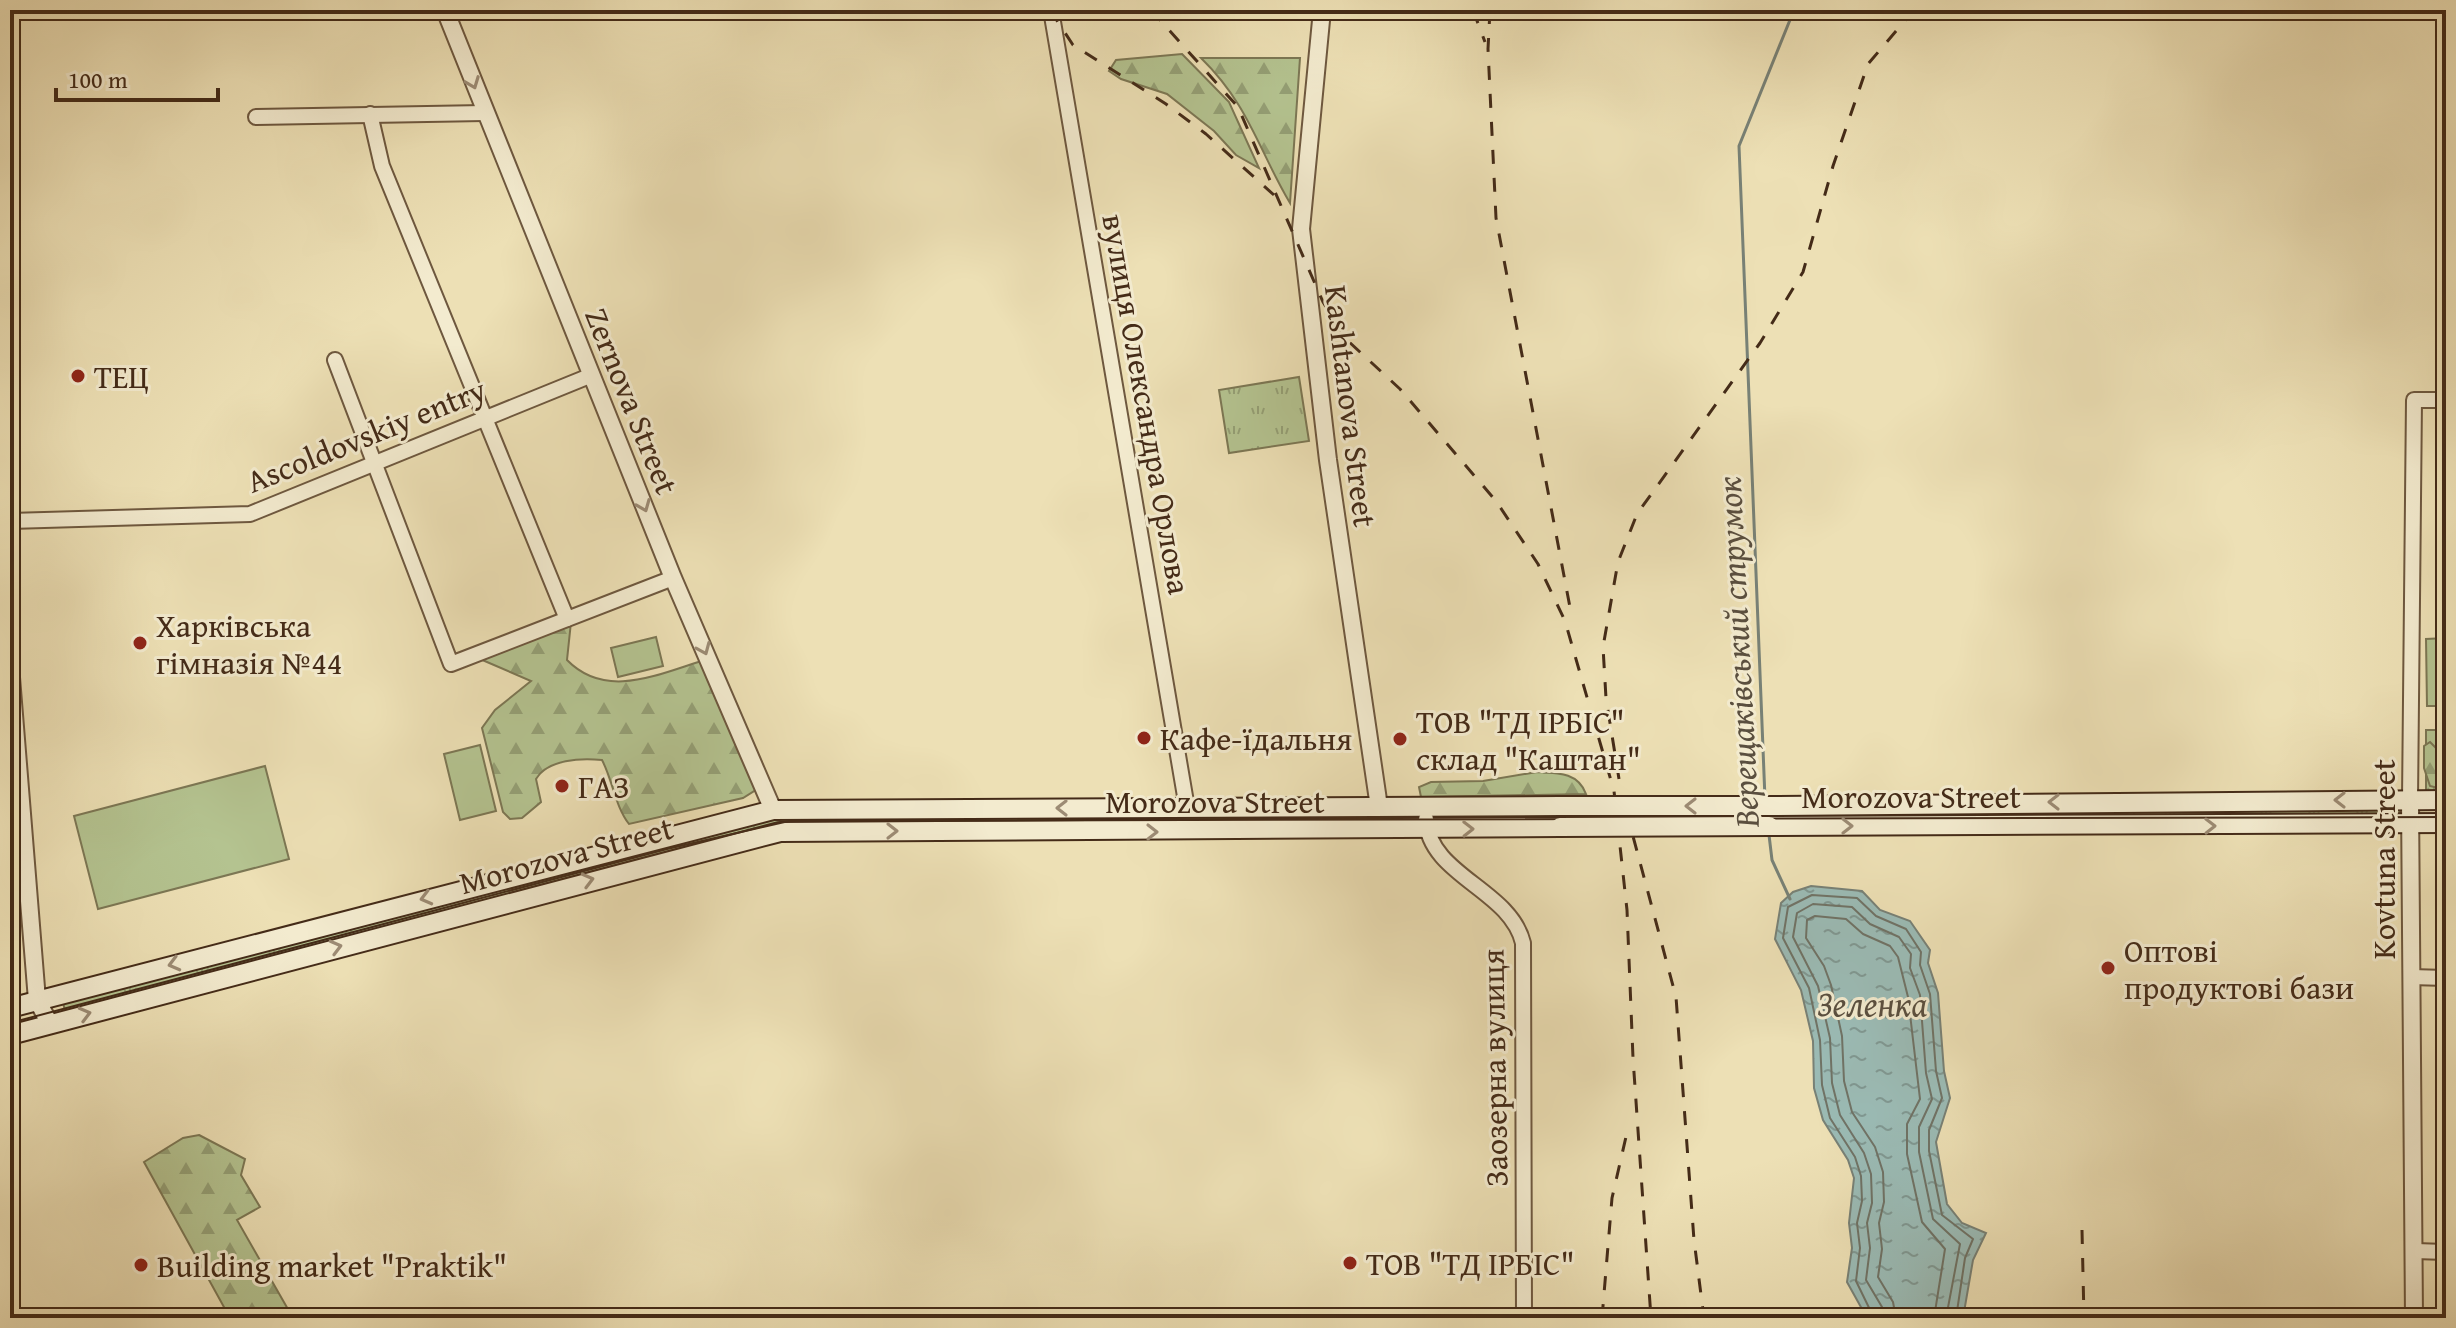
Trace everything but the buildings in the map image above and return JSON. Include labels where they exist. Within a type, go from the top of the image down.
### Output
[{"type":"main road","name":"Morozova Street","points":[[10,1008],[773,810],[815,807],[1769,806],[2446,800]]},
{"type":"main road","points":[[814,830],[815,807]]},
{"type":"main road","points":[[1091,808],[1092,832]]},
{"type":"main road","name":"Morozova Street","points":[[10,1035],[751,837],[814,830],[1092,832],[2446,823]]},
{"type":"street","name":"Zernova Street","points":[[445,10],[673,578],[773,810]]},
{"type":"street","name":"вулиця Олександра Орлова","points":[[1051,10],[1187,808]]},
{"type":"street","name":"Kashtanova Street","points":[[1322,10],[1301,229],[1328,460],[1379,807]]},
{"type":"street","points":[[256,117],[484,113]]},
{"type":"street","points":[[370,114],[382,166],[567,619]]},
{"type":"street","points":[[335,360],[451,664],[673,578]]},
{"type":"street","name":"Ascoldovskiy entry","points":[[10,521],[250,514],[592,375]]},
{"type":"street","name":"Kovtuna Street","points":[[2414,1318],[2410,800],[2414,400],[2446,400]]},
{"type":"street","points":[[10,665],[37,1000],[50,1024]]},
{"type":"street","points":[[1426,807],[1427,830]]},
{"type":"street","name":"Заозерна вулиця","points":[[1427,830],[1454,867],[1507,910],[1523,943],[1524,1318]]},
{"type":"street","points":[[2411,977],[2446,978]]},
{"type":"street","points":[[2415,1251],[2446,1252]]},
{"type":"green space","points":[[1182,54],[1229,102],[1259,168],[1236,155],[1214,131],[1167,94],[1121,79],[1109,71],[1116,60]]},
{"type":"green space","points":[[1201,58],[1300,58],[1290,203],[1242,110]]},
{"type":"green space","points":[[1299,377],[1309,441],[1229,453],[1219,390]]},
{"type":"green space","points":[[571,622],[567,660],[599,679],[634,680],[708,659],[762,786],[743,798],[629,824],[620,809],[602,760],[575,760],[541,772],[536,779],[541,802],[522,818],[510,819],[503,812],[482,728],[495,710],[531,681],[473,656]]},
{"type":"green space","points":[[656,637],[663,666],[618,677],[611,648]]},
{"type":"green space","points":[[2446,638],[2446,706],[2427,706],[2426,639]]},
{"type":"green space","points":[[2426,730],[2446,730],[2446,793],[2426,793]]},
{"type":"green space","points":[[2430,742],[2438,750],[2436,759],[2441,770],[2446,772],[2446,790],[2430,786],[2424,768],[2424,746]]},
{"type":"green space","points":[[480,745],[496,811],[460,820],[444,754]]},
{"type":"green space","points":[[265,766],[289,859],[98,909],[74,816]]},
{"type":"green space","points":[[1537,772],[1572,778],[1578,781],[1586,794],[1421,797],[1419,787],[1431,782],[1483,781]]},
{"type":"green space","points":[[2400,804],[2400,820],[2134,821],[2134,808]]},
{"type":"green space","points":[[2128,806],[2127,821],[1435,824],[1434,811]]},
{"type":"green space","points":[[807,811],[807,825],[763,829],[65,1011],[62,998],[765,815]]},
{"type":"green space","points":[[817,812],[1087,812],[1087,826],[817,826]]},
{"type":"green space","points":[[1094,812],[1417,812],[1417,823],[1095,827]]},
{"type":"green space","points":[[199,1135],[245,1159],[241,1175],[260,1207],[237,1220],[293,1318],[230,1318],[144,1162],[183,1138]]},
{"type":"water","name":"Зеленка","points":[[1811,886],[1862,891],[1880,910],[1910,921],[1930,950],[1928,963],[1938,993],[1944,1071],[1950,1098],[1936,1142],[1947,1204],[1962,1223],[1986,1233],[1973,1260],[1963,1318],[1867,1318],[1847,1282],[1852,1248],[1849,1223],[1854,1178],[1848,1160],[1823,1120],[1814,1088],[1813,1041],[1801,990],[1775,939],[1781,903],[1793,892]]},
{"type":"waterway","name":"Верещаківський струмок","points":[[1765,799],[1739,146],[1794,10]]},
{"type":"waterway","name":"Верещаківський струмок","points":[[1769,835],[1772,860],[1790,899]]},
{"type":"tram line","points":[[10,1023],[667,849],[789,821],[2446,817]]},
{"type":"railway","points":[[1050,10],[1073,45],[1166,104],[1206,134],[1274,195]]},
{"type":"railway","points":[[1151,10],[1238,107],[1323,302],[1347,340],[1400,389],[1496,501],[1538,564],[1565,621],[1614,791],[1627,910],[1633,1058],[1651,1318]]},
{"type":"railway","points":[[1473,10],[1485,42]]},
{"type":"railway","points":[[1490,10],[1488,49],[1496,218],[1572,618]]},
{"type":"railway","points":[[1619,779],[1606,698],[1603,647],[1618,562],[1637,514],[1760,343],[1803,272],[1833,166],[1868,64],[1914,10]]},
{"type":"railway","points":[[1626,810],[1676,997],[1694,1240],[1704,1318]]},
{"type":"railway","points":[[1602,1318],[1612,1198],[1628,1128]]},
{"type":"railway","points":[[2082,1230],[2084,1318]]},
{"type":"place","name":"ТЕЦ","points":[[78,376]]},
{"type":"place","name":"Харківська гімназія №44","points":[[140,643]]},
{"type":"place","name":"Кафе-їдальня","points":[[1144,738]]},
{"type":"place","name":"ТОВ \"ТД ІРБІС\" склад \"Каштан\"","points":[[1400,739]]},
{"type":"place","name":"ГАЗ","points":[[562,786]]},
{"type":"place","name":"Оптові продуктові бази","points":[[2108,968]]},
{"type":"place","name":"ТОВ \"ТД ІРБІС\"","points":[[1350,1263]]},
{"type":"place","name":"Building market \"Praktik\"","points":[[141,1265]]}]
